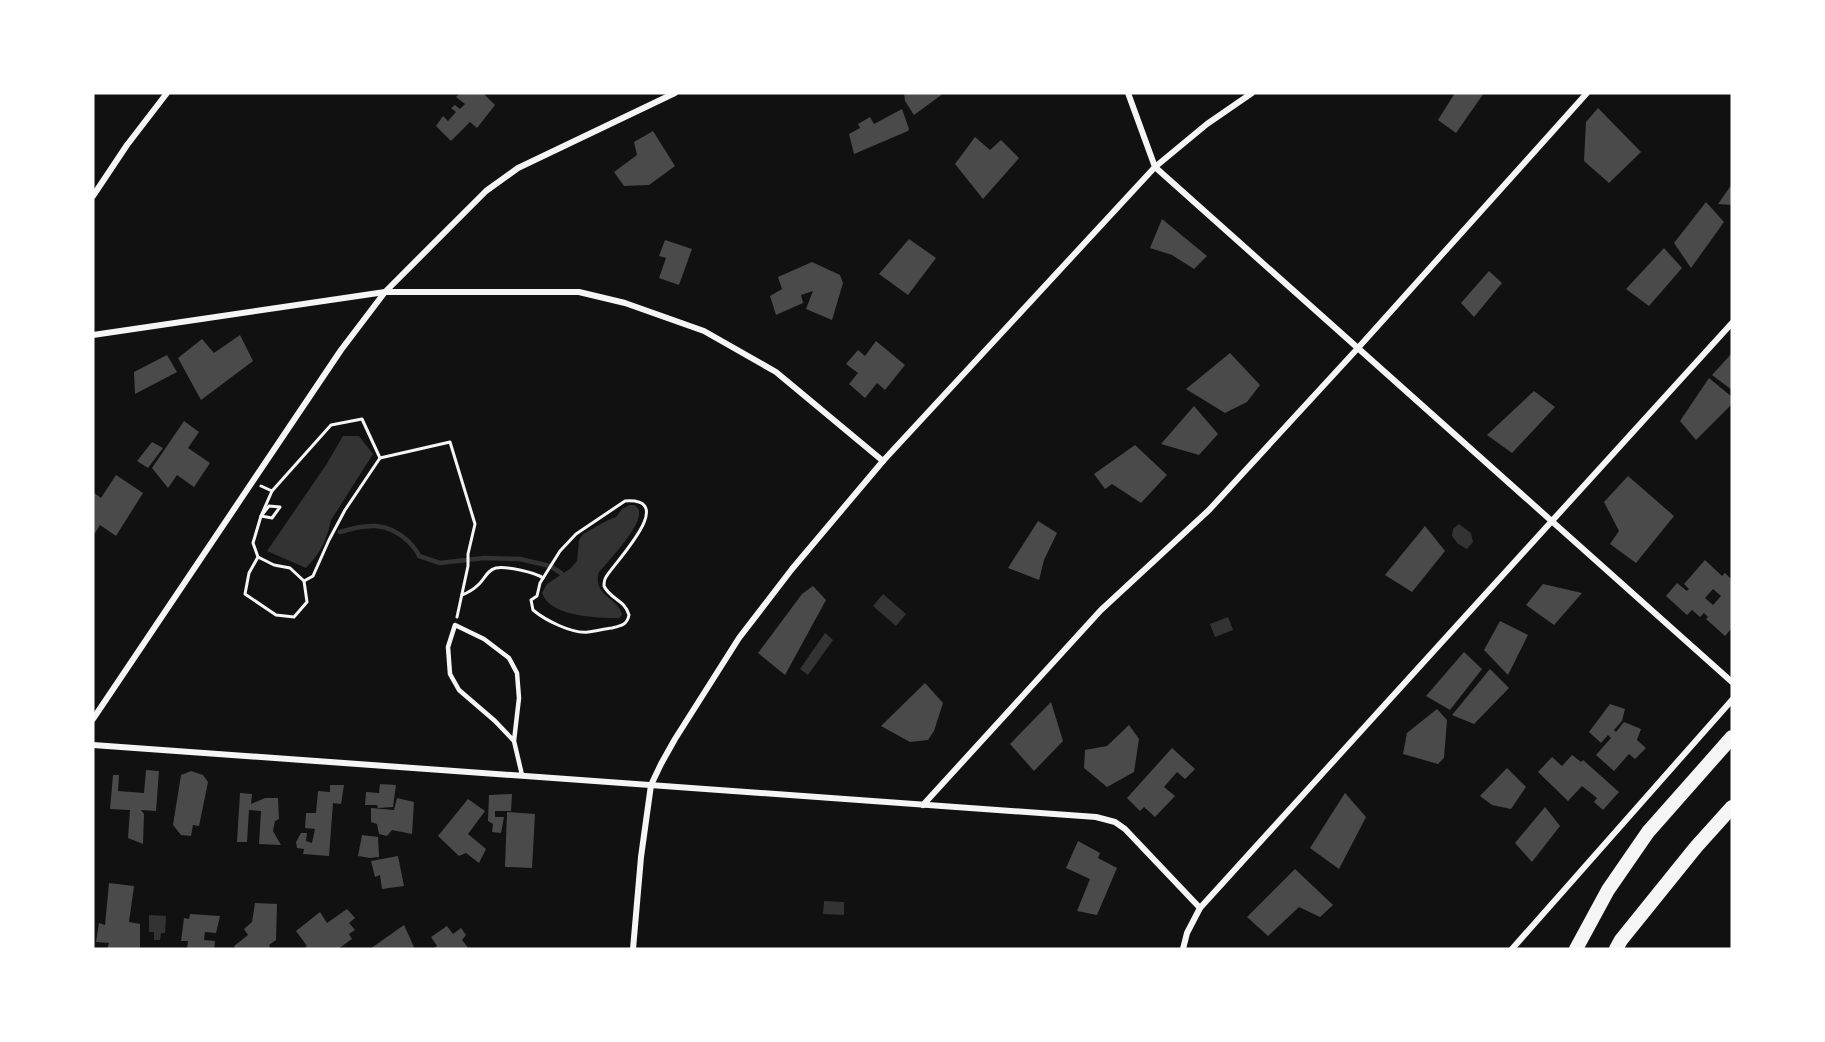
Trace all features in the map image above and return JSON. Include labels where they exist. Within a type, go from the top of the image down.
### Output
[{"type":"main road","points":[[1576,949],[1608,890],[1648,832],[1732,737]]},
{"type":"main road","points":[[1616,949],[1696,847],[1732,807]]},
{"type":"street","points":[[93,196],[127,145],[167,93]]},
{"type":"street","points":[[93,719],[341,350],[385,292],[501,179],[518,168],[675,93]]},
{"type":"street","points":[[1128,93],[1155,167],[1732,682]]},
{"type":"street","points":[[633,949],[641,857],[651,785],[675,739],[739,638],[792,569],[883,461],[1155,167],[1207,124],[1252,93]]},
{"type":"street","points":[[923,805],[1101,610],[1209,510],[1587,93]]},
{"type":"street","points":[[93,335],[385,292],[579,292],[625,303],[704,331],[776,372],[883,461]]},
{"type":"street","points":[[1183,949],[1187,933],[1200,908],[1732,323]]},
{"type":"street","points":[[1512,949],[1732,700]]},
{"type":"street","points":[[93,745],[1096,817],[1115,822],[1132,836],[1200,908]]},
{"type":"lane","points":[[514,741],[459,690],[450,674],[448,647],[455,625],[484,639],[509,658],[517,673],[519,698],[514,741],[522,775]]},
{"type":"path","points":[[258,557],[249,573],[244,594],[276,615],[294,617],[307,602],[304,581],[290,568],[274,565],[258,557],[253,543],[272,491],[331,425],[362,419],[380,458]]},
{"type":"path","points":[[304,581],[313,576],[345,510],[380,458],[450,442],[475,524],[455,625]]},
{"type":"path","points":[[252,481],[272,491]]},
{"type":"path","points":[[625,501],[636,501],[646,509],[645,522],[604,581],[605,590],[623,603],[628,611],[628,618],[624,624],[580,632],[542,618],[533,610],[531,600],[537,596],[543,578],[560,551],[576,534],[591,523],[625,501]]},
{"type":"path","points":[[269,506],[280,507],[272,518],[261,516],[269,506]]},
{"type":"path","points":[[462,596],[478,586],[486,574],[496,568],[527,570],[543,578]]},
{"type":"shaded area","points":[[343,436],[359,436],[373,454],[331,520],[319,552],[306,568],[267,551],[326,465]]},
{"type":"shaded area","points":[[630,505],[639,509],[635,526],[624,543],[599,572],[598,580],[602,591],[616,604],[622,615],[619,618],[588,616],[554,607],[542,593],[547,584],[571,568],[577,561],[579,540],[583,534],[616,517],[622,509]]},
{"type":"shaded area","points":[[1459,524],[1471,533],[1473,542],[1467,549],[1458,544],[1452,536],[1453,529]]},
{"type":"shaded area","points":[[883,594],[906,614],[896,626],[873,606]]},
{"type":"shaded area","points":[[1228,617],[1233,630],[1215,637],[1210,624]]},
{"type":"shaded area","points":[[825,633],[833,640],[808,675],[800,669]]},
{"type":"shaded area","points":[[824,901],[844,902],[844,915],[823,914]]},
{"type":"shaded area","points":[[149,915],[166,916],[165,933],[161,933],[160,940],[154,940],[154,932],[149,932]]},
{"type":"building","points":[[460,93],[483,93],[495,105],[477,128],[470,122],[451,141],[436,126],[443,116],[448,121],[456,112],[451,108],[455,105],[460,109],[465,104],[456,97]]},
{"type":"building","points":[[904,93],[944,93],[914,115],[905,101]]},
{"type":"building","points":[[1455,93],[1484,93],[1456,133],[1438,120]]},
{"type":"building","points":[[1598,108],[1641,152],[1609,183],[1584,161],[1586,122]]},
{"type":"building","points":[[902,109],[908,131],[854,154],[849,134],[860,128],[858,124],[870,117],[874,124]]},
{"type":"building","points":[[653,131],[675,166],[649,185],[624,186],[614,172],[637,155],[634,142]]},
{"type":"building","points":[[975,137],[990,150],[1001,140],[1019,158],[983,199],[955,164]]},
{"type":"building","points":[[1732,184],[1732,205],[1718,204]]},
{"type":"building","points":[[1706,202],[1724,222],[1691,268],[1674,243]]},
{"type":"building","points":[[1162,219],[1207,256],[1194,269],[1172,255],[1150,248]]},
{"type":"building","points":[[909,239],[936,258],[908,295],[879,274]]},
{"type":"building","points":[[665,240],[692,249],[679,285],[659,278],[666,258],[659,256]]},
{"type":"building","points":[[1664,248],[1682,268],[1649,306],[1626,289]]},
{"type":"building","points":[[812,262],[840,275],[843,283],[832,320],[806,309],[813,291],[801,295],[803,303],[776,315],[770,296],[782,289],[778,277]]},
{"type":"building","points":[[1489,271],[1502,283],[1474,317],[1461,303]]},
{"type":"building","points":[[240,335],[253,361],[201,400],[178,358],[202,339],[214,353]]},
{"type":"building","points":[[876,341],[905,365],[885,390],[877,383],[865,398],[849,384],[858,373],[846,364],[858,350],[865,356]]},
{"type":"building","points":[[1230,353],[1260,385],[1247,402],[1225,413],[1186,389]]},
{"type":"building","points":[[1732,353],[1732,390],[1712,375]]},
{"type":"building","points":[[167,355],[177,372],[135,394],[134,372]]},
{"type":"building","points":[[1709,378],[1732,397],[1732,404],[1696,440],[1680,421]]},
{"type":"building","points":[[1534,391],[1555,407],[1512,453],[1487,435]]},
{"type":"building","points":[[1194,406],[1218,434],[1199,455],[1161,444]]},
{"type":"building","points":[[184,421],[199,432],[188,448],[210,463],[194,487],[177,475],[168,488],[152,468]]},
{"type":"building","points":[[152,442],[163,448],[148,468],[137,461]]},
{"type":"building","points":[[1135,445],[1167,475],[1141,503],[1112,484],[1105,489],[1094,474]]},
{"type":"building","points":[[116,475],[143,493],[116,536],[100,525],[93,536],[93,492],[101,498]]},
{"type":"building","points":[[1628,476],[1674,516],[1636,563],[1610,544],[1619,531],[1604,502]]},
{"type":"building","points":[[1038,521],[1057,533],[1044,560],[1039,580],[1008,568]]},
{"type":"building","points":[[1425,526],[1445,551],[1412,592],[1385,575]]},
{"type":"building","points":[[1705,560],[1722,576],[1725,573],[1732,580],[1732,628],[1725,636],[1706,619],[1708,617],[1704,613],[1700,617],[1692,610],[1687,615],[1666,596],[1677,583],[1687,591],[1689,589],[1684,584]],"holes":[[[1713,589],[1721,596],[1713,605],[1705,598]]]},
{"type":"building","points":[[1543,584],[1582,593],[1554,625],[1526,605]]},
{"type":"building","points":[[813,586],[826,600],[785,675],[758,653],[802,594]]},
{"type":"building","points":[[1500,621],[1528,635],[1508,675],[1484,650]]},
{"type":"building","points":[[1464,652],[1482,669],[1450,710],[1426,696]]},
{"type":"building","points":[[1490,669],[1509,688],[1474,724],[1452,715]]},
{"type":"building","points":[[925,683],[943,703],[934,731],[928,740],[910,742],[881,726]]},
{"type":"building","points":[[1051,702],[1063,741],[1034,771],[1010,744]]},
{"type":"building","points":[[1610,704],[1625,709],[1622,721],[1614,730],[1616,732],[1624,722],[1641,729],[1637,740],[1646,748],[1635,759],[1629,754],[1614,771],[1596,755],[1611,738],[1608,735],[1601,743],[1589,732]]},
{"type":"building","points":[[1437,709],[1447,720],[1444,758],[1438,764],[1403,754],[1407,733]]},
{"type":"building","points":[[1129,725],[1139,739],[1134,772],[1107,787],[1084,768],[1085,750],[1107,746]]},
{"type":"building","points":[[1172,748],[1195,769],[1185,779],[1177,772],[1164,787],[1175,796],[1155,817],[1144,807],[1140,811],[1127,798]]},
{"type":"building","points":[[1572,755],[1581,762],[1583,760],[1619,792],[1603,810],[1594,802],[1597,798],[1582,786],[1568,801],[1538,772],[1552,757],[1562,766]]},
{"type":"building","points":[[1507,768],[1526,787],[1511,809],[1492,805],[1480,796]]},
{"type":"building","points":[[146,770],[159,771],[156,811],[141,810],[144,814],[143,844],[128,838],[130,810],[110,809],[113,775],[119,775],[118,791],[144,793]]},
{"type":"building","points":[[191,771],[203,775],[208,782],[199,826],[193,825],[191,836],[181,835],[173,825],[181,775]]},
{"type":"building","points":[[380,784],[396,785],[393,807],[378,808],[377,805],[365,805],[366,792],[379,793]]},
{"type":"building","points":[[330,785],[344,785],[341,804],[333,803],[329,856],[303,854],[304,849],[297,848],[296,842],[301,833],[307,833],[306,841],[312,843],[315,829],[305,828],[306,813],[316,813],[318,791],[330,792]]},
{"type":"building","points":[[240,793],[252,794],[251,804],[265,798],[278,798],[279,819],[275,821],[273,831],[281,845],[259,844],[261,811],[249,810],[247,842],[237,842]]},
{"type":"building","points":[[1345,793],[1366,817],[1339,869],[1310,848]]},
{"type":"building","points":[[512,794],[511,811],[495,811],[495,817],[504,817],[501,833],[492,832],[493,824],[488,821],[489,795]]},
{"type":"building","points":[[397,798],[414,802],[412,834],[392,830],[387,836],[379,834],[377,824],[371,822],[371,808],[394,810]]},
{"type":"building","points":[[468,799],[485,811],[468,834],[486,849],[479,863],[466,853],[459,856],[438,836]]},
{"type":"building","points":[[1545,807],[1560,826],[1532,862],[1515,843]]},
{"type":"building","points":[[507,812],[535,814],[532,868],[505,867]]},
{"type":"building","points":[[362,835],[378,837],[379,857],[358,856]]},
{"type":"building","points":[[1078,841],[1100,853],[1098,858],[1117,868],[1097,915],[1077,911],[1090,879],[1066,868]]},
{"type":"building","points":[[398,856],[404,886],[382,889],[380,875],[375,877],[371,861]]},
{"type":"building","points":[[1295,869],[1333,905],[1320,917],[1299,907],[1268,936],[1247,917]]},
{"type":"building","points":[[109,883],[134,886],[129,922],[140,924],[140,949],[107,949],[109,943],[96,942],[99,923],[105,925]]},
{"type":"building","points":[[255,903],[277,904],[276,940],[269,945],[271,949],[236,949],[234,946],[248,935],[244,929],[252,922]]},
{"type":"building","points":[[347,909],[355,918],[349,923],[355,930],[349,934],[352,939],[338,949],[303,949],[307,946],[296,931],[320,912],[327,923]]},
{"type":"building","points":[[190,914],[220,916],[216,933],[205,932],[204,940],[215,941],[214,949],[187,949],[188,941],[181,941],[184,918],[189,919]]},
{"type":"building","points":[[404,925],[414,947],[411,949],[370,949]]},
{"type":"building","points":[[447,926],[453,934],[461,928],[466,935],[462,940],[469,949],[433,949],[437,946],[431,937]]},
{"type":"waterway","points":[[340,532],[358,527],[384,527],[408,541],[419,556],[440,563],[484,558],[520,559],[550,566],[561,573]]}]
